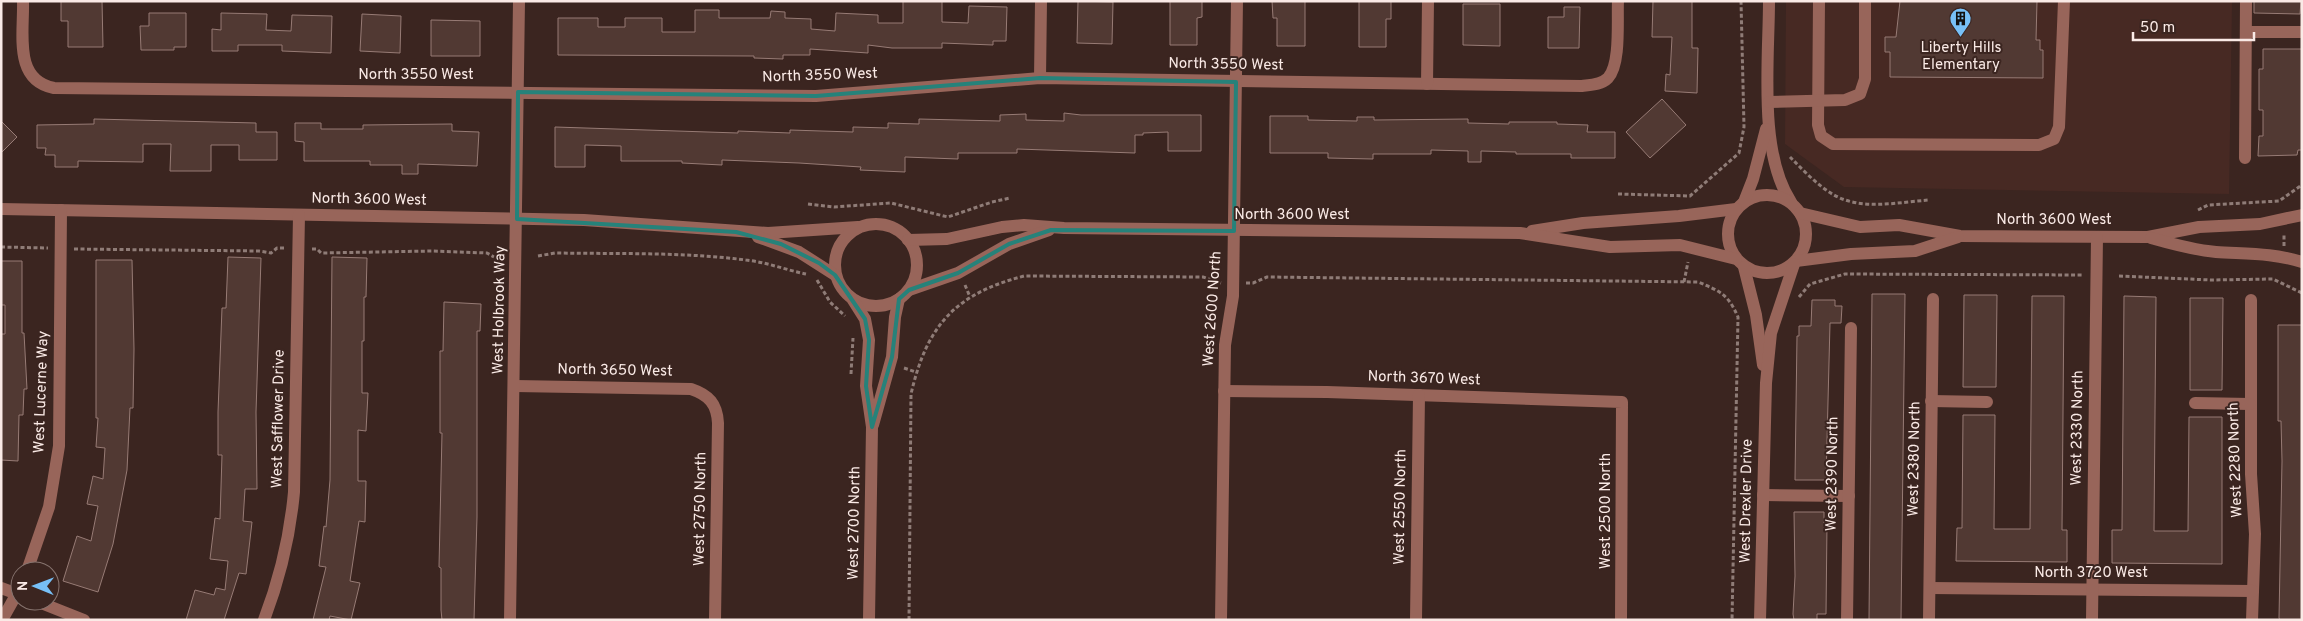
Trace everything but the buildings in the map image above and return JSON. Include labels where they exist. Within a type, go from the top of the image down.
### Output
[{"type":"street","name":"North 3550 West","points":[[23,1],[24,57],[28,73],[41,84],[54,88],[816,96],[1040,78],[1582,86],[1597,84],[1608,78],[1614,64],[1617,49],[1618,1]]},
{"type":"street","name":"West Holbrook Way","points":[[510,620],[515,386],[519,1]]},
{"type":"street","points":[[1040,78],[1041,1]]},
{"type":"street","name":"West 2600 North","points":[[1220,620],[1225,345],[1233,296],[1237,1]]},
{"type":"street","points":[[1427,84],[1428,1]]},
{"type":"street","points":[[1768,119],[1753,180],[1727,229],[1729,245],[1740,263],[1764,274],[1775,273],[1795,263],[1805,245],[1806,234],[1805,223],[1782,188],[1775,165],[1768,119],[1769,1]]},
{"type":"street","points":[[1819,1],[1818,125],[1822,136],[1833,144],[2039,145],[2054,139],[2059,127],[2064,1]]},
{"type":"street","points":[[1768,102],[1844,100],[1860,94],[1866,79],[1865,1]]},
{"type":"street","points":[[2245,158],[2246,1]]},
{"type":"street","points":[[2246,32],[2302,32]]},
{"type":"street","points":[[1740,206],[1753,197],[1769,195],[1784,199],[1797,209]]},
{"type":"street","name":"North 3600 West","points":[[1520,233],[1583,223],[1679,216],[1740,206]]},
{"type":"street","name":"North 3600 West","points":[[1,209],[517,219],[655,224],[736,232],[800,232],[858,228]]},
{"type":"street","name":"North 3600 West","points":[[1797,209],[1860,227],[1899,225],[1960,236],[2148,237],[2199,227],[2260,224],[2302,215]]},
{"type":"street","name":"West Lucerne Way","points":[[30,561],[48,507],[58,446],[61,210]]},
{"type":"street","name":"West Safflower Drive","points":[[264,620],[284,557],[291,526],[294,492],[299,215]]},
{"type":"street","points":[[871,224],[885,225],[898,230],[908,240],[915,252],[917,265],[915,278],[909,290],[899,299],[878,306],[865,305],[853,300],[843,291],[835,275],[834,261],[838,247],[846,236],[858,228],[871,224]]},
{"type":"street","name":"North 3600 West","points":[[908,240],[947,238],[994,228],[1024,225],[1064,228],[1520,233],[1610,247],[1680,244],[1740,263]]},
{"type":"street","name":"North 3600 West","points":[[909,290],[958,274],[1024,238],[1064,228]]},
{"type":"street","name":"North 3600 West","points":[[736,232],[787,246],[819,263],[835,275]]},
{"type":"street","name":"North 3600 West","points":[[1795,263],[1844,254],[1915,251],[1960,236]]},
{"type":"street","name":"West 2330 North","points":[[2092,620],[2096,237]]},
{"type":"street","name":"North 3600 West","points":[[2148,237],[2182,247],[2213,252],[2279,256],[2302,262]]},
{"type":"street","name":"West Drexler Drive","points":[[1740,263],[1756,315],[1766,383]]},
{"type":"street","name":"West Drexler Drive","points":[[1760,620],[1766,383],[1771,333],[1795,263]]},
{"type":"street","name":"West 2700 North","points":[[872,427],[892,357],[895,316],[899,299]]},
{"type":"street","name":"West 2380 North","points":[[1929,620],[1933,299]]},
{"type":"street","name":"West 2700 North","points":[[853,300],[860,309],[868,330],[866,386],[872,427],[869,620]]},
{"type":"street","name":"West 2280 North","points":[[2251,300],[2250,474],[2255,534],[2252,620]]},
{"type":"street","name":"West 2390 North","points":[[1847,620],[1851,328]]},
{"type":"street","name":"North 3650 West","points":[[515,386],[691,389],[711,400]]},
{"type":"street","name":"North 3670 West","points":[[1224,391],[1622,402]]},
{"type":"street","name":"West 2550 North","points":[[1416,620],[1418,395]]},
{"type":"street","name":"West 2750 North","points":[[711,400],[718,414],[715,620]]},
{"type":"street","points":[[1932,401],[1987,402]]},
{"type":"street","name":"West 2500 North","points":[[1621,620],[1622,402]]},
{"type":"street","points":[[2195,404],[2250,404]]},
{"type":"street","points":[[1763,494],[1849,496]]},
{"type":"street","name":"North 3720 West","points":[[1930,588],[2253,591]]},
{"type":"street","points":[[2,620],[10,607]]},
{"type":"street","points":[[60,610],[84,620]]},
{"type":"path","points":[[1618,194],[1690,196],[1739,153],[1744,127],[1741,1]]},
{"type":"path","points":[[1790,157],[1833,195],[1853,203],[1867,205],[1929,200]]},
{"type":"path","points":[[2198,210],[2208,204],[2278,202],[2302,185]]},
{"type":"path","points":[[808,204],[834,207],[891,203],[948,217],[1010,198]]},
{"type":"path","points":[[2284,234],[2284,247]]},
{"type":"path","points":[[1,248],[50,248]]},
{"type":"path","points":[[76,249],[259,251],[271,253],[277,248]]},
{"type":"path","points":[[317,249],[321,253],[334,254],[386,251],[486,253],[494,257]]},
{"type":"path","points":[[538,256],[565,253],[719,257],[762,263],[808,274]]},
{"type":"path","points":[[1684,282],[1688,262]]},
{"type":"path","points":[[1797,298],[1810,284],[1845,274],[2082,275]]},
{"type":"path","points":[[909,620],[910,402],[916,372],[928,342],[940,324],[970,297],[1000,282],[1024,276],[1203,277],[1216,283],[1225,283]]},
{"type":"path","points":[[2118,276],[2211,280],[2273,280],[2302,294]]},
{"type":"path","points":[[814,277],[830,302],[846,318]]},
{"type":"path","points":[[1243,283],[1253,283],[1267,277],[1698,282],[1725,295],[1731,301],[1738,317],[1732,620]]},
{"type":"path","points":[[965,285],[970,297]]},
{"type":"path","points":[[851,379],[854,335]]},
{"type":"path","points":[[904,368],[916,372]]},
{"type":"highlighted area","points":[[1040,78],[1236,82],[1234,231],[1051,230],[1009,244],[958,273],[909,290],[899,299],[892,357],[872,427],[866,386],[869,340],[865,319],[835,275],[819,263],[781,244],[736,232],[517,219],[518,92],[816,96]]},
{"type":"shaded area","points":[[1786,1],[2232,1],[2229,194],[1844,187],[1785,144]]},
{"type":"place","name":"Liberty Hills Elementary","points":[[1961,38]]}]
